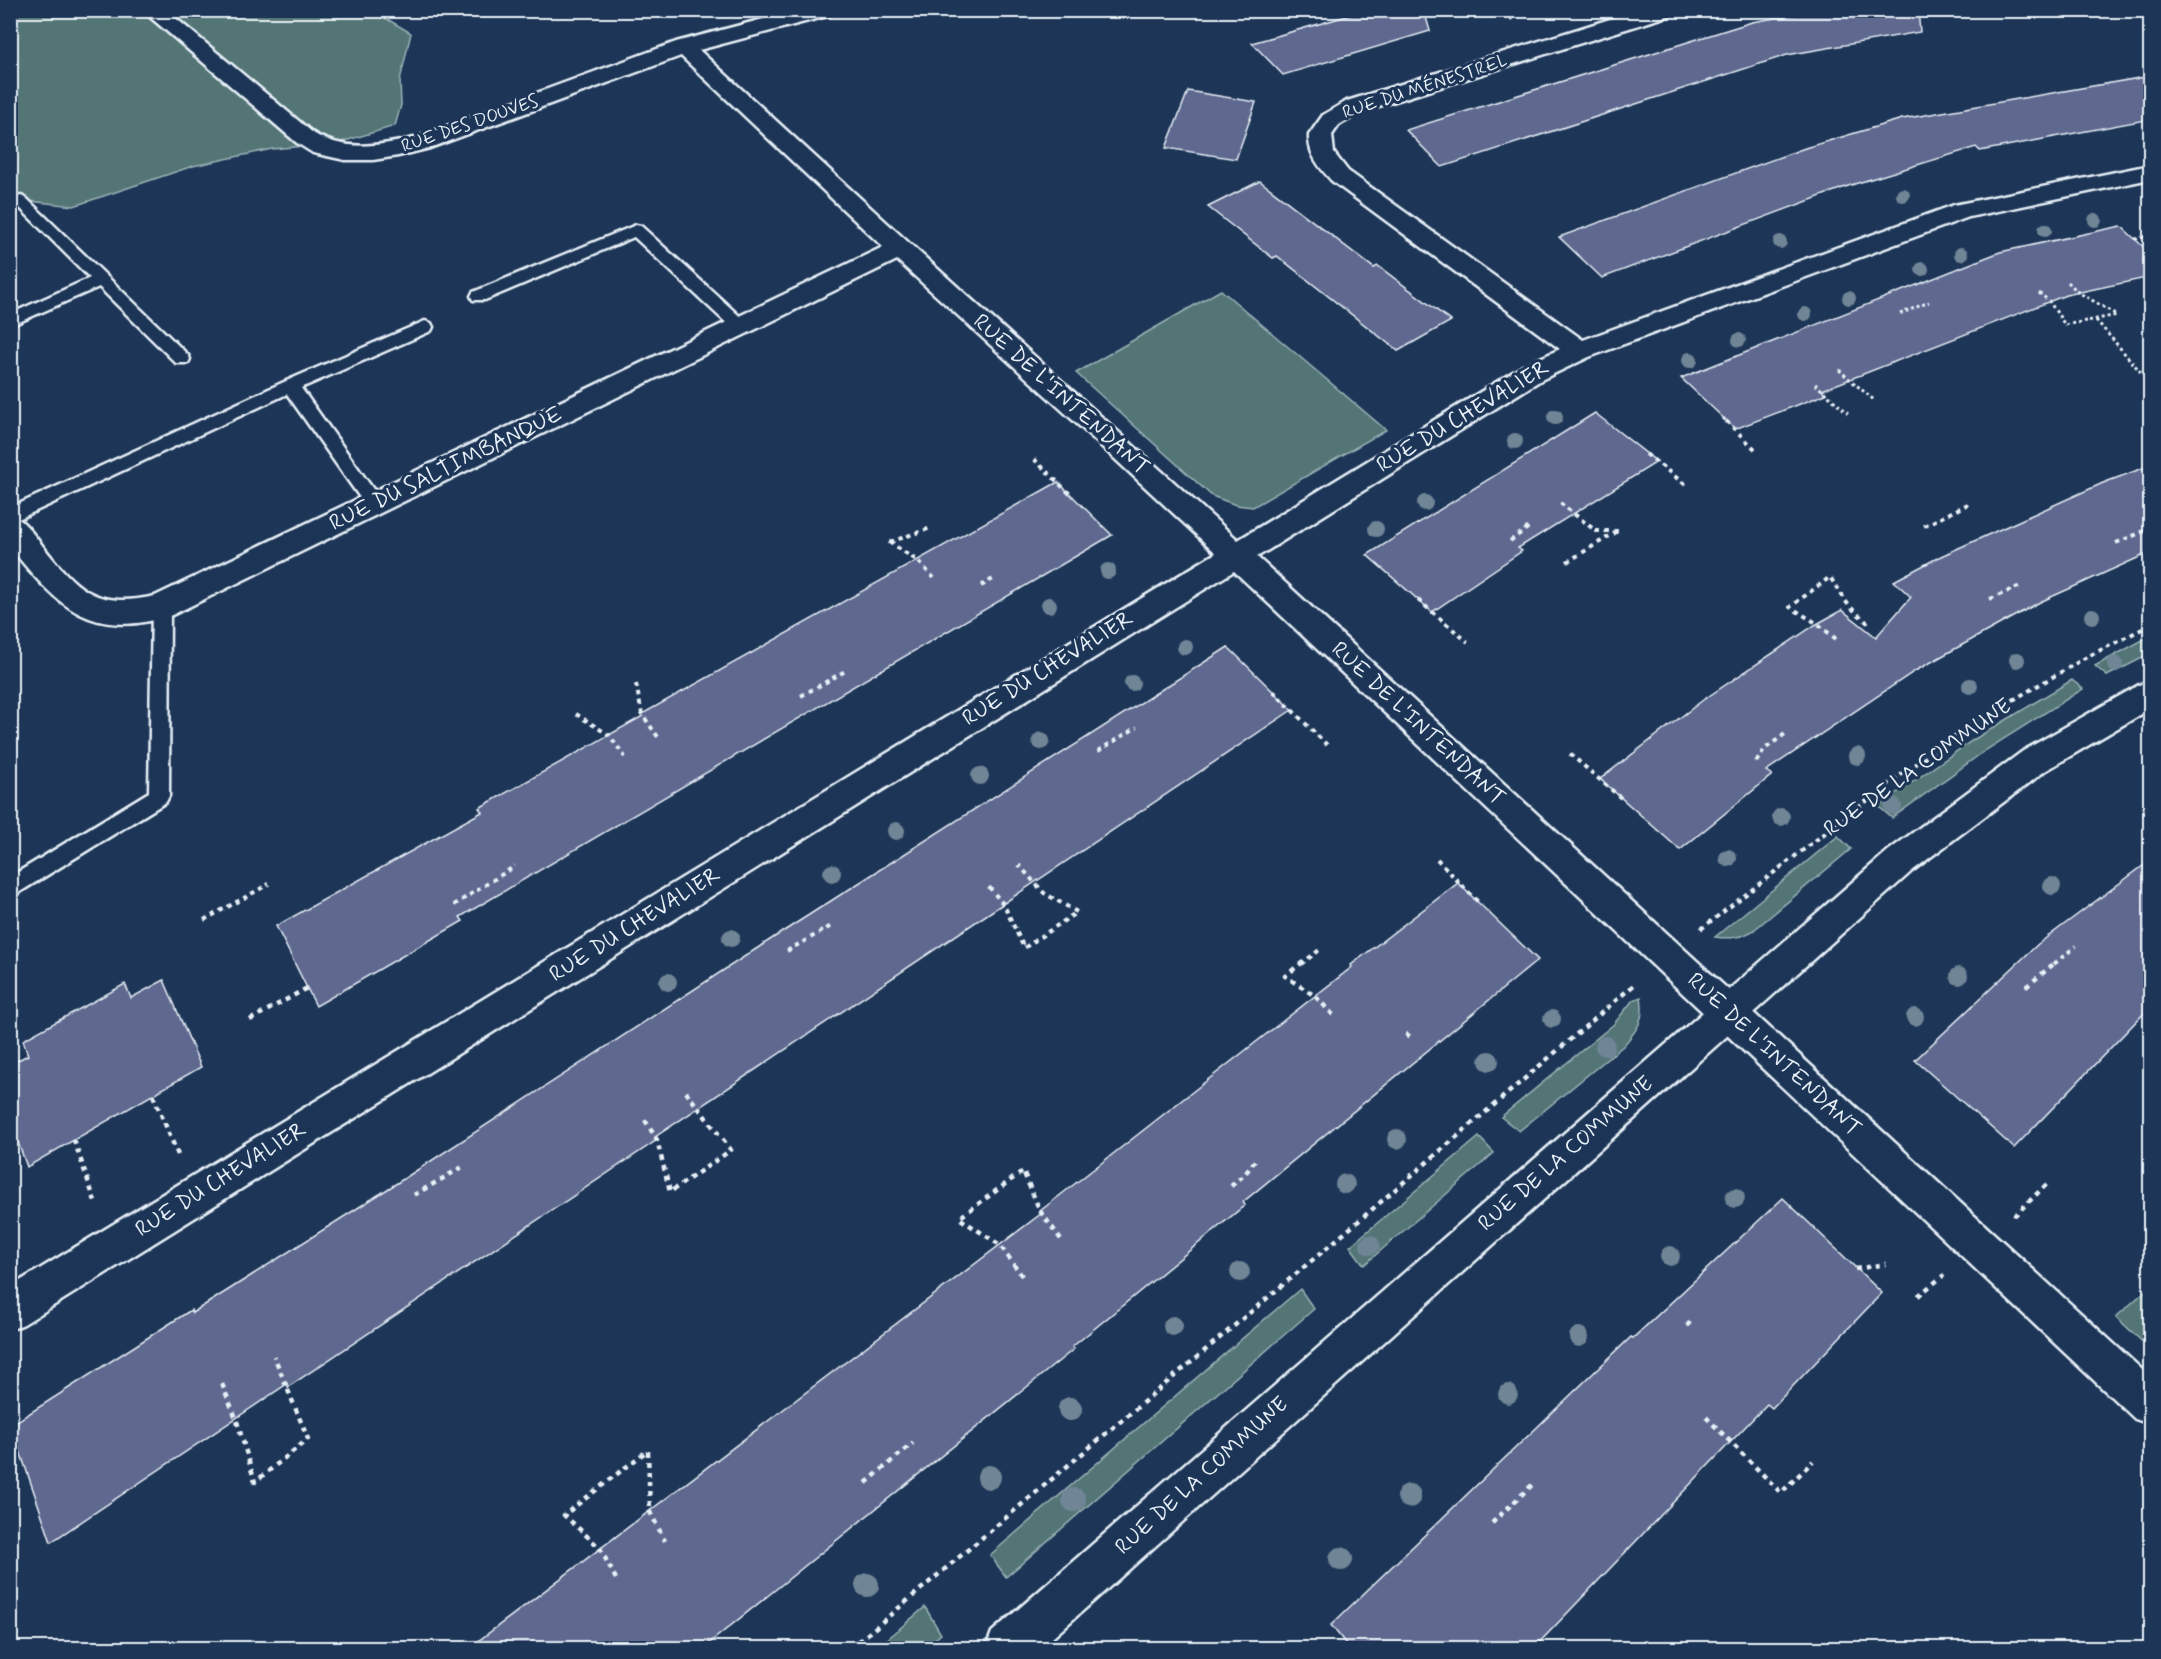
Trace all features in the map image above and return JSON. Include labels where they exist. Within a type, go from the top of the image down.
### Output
[{"type":"street","name":"RUE DES DOUVES","points":[[152,10],[305,138],[321,148],[345,153],[373,153],[422,143],[684,47],[823,10]]},
{"type":"street","name":"RUE DU MÉNESTREL","points":[[1580,351],[1340,176],[1326,161],[1319,146],[1318,134],[1327,122],[1355,106],[1663,10]]},
{"type":"street","name":"RUE DE L'INTENDANT","points":[[684,47],[900,249],[1235,554],[2151,1404]]},
{"type":"street","name":"RUE DU CHEVALIER","points":[[10,1310],[1532,373],[1580,351],[1963,210],[2151,172]]},
{"type":"street","name":"RUE DU SALTIMBANQUE","points":[[10,526],[69,596],[97,610],[128,613],[161,607],[900,249]]},
{"type":"street","name":"RUE DE LA COMMUNE","points":[[1008,1648],[1727,1012],[1931,836],[2034,761],[2151,694]]},
{"type":"lane","points":[[21,201],[182,359]]},
{"type":"lane","points":[[479,296],[636,230],[740,326]]},
{"type":"lane","points":[[10,321],[99,280]]},
{"type":"lane","points":[[10,516],[290,386],[425,327]]},
{"type":"lane","points":[[290,386],[374,504]]},
{"type":"lane","points":[[10,890],[159,796],[161,607]]},
{"type":"path","points":[[2135,239],[2151,236]]},
{"type":"path","points":[[2039,293],[2049,301],[2064,325],[2118,315],[2078,292],[2068,282]]},
{"type":"path","points":[[1899,314],[1929,302]]},
{"type":"path","points":[[2096,319],[2151,383]]},
{"type":"path","points":[[1839,370],[1875,401]]},
{"type":"path","points":[[1815,384],[1848,413]]},
{"type":"path","points":[[1723,418],[1757,451]]},
{"type":"path","points":[[1646,453],[1686,485]]},
{"type":"path","points":[[1034,459],[1074,497]]},
{"type":"path","points":[[1560,503],[1596,531],[1618,531],[1567,562]]},
{"type":"path","points":[[1924,526],[1968,504]]},
{"type":"path","points":[[931,528],[889,542],[918,561],[934,578]]},
{"type":"path","points":[[1510,541],[1529,528]]},
{"type":"path","points":[[2116,543],[2147,530]]},
{"type":"path","points":[[1836,639],[1818,624],[1790,607],[1830,577],[1849,606],[1869,624]]},
{"type":"path","points":[[981,586],[993,579]]},
{"type":"path","points":[[1990,599],[2023,585]]},
{"type":"path","points":[[1418,600],[1468,642]]},
{"type":"path","name":"RUE DE LA COMMUNE","points":[[1698,931],[1895,779],[1977,721],[2093,654],[2151,626]]},
{"type":"path","points":[[801,696],[847,670]]},
{"type":"path","points":[[636,684],[642,714],[658,737]]},
{"type":"path","points":[[1273,691],[1329,747]]},
{"type":"path","points":[[576,714],[609,735],[625,757]]},
{"type":"path","points":[[1098,752],[1137,727]]},
{"type":"path","points":[[1756,762],[1766,748],[1785,734]]},
{"type":"path","points":[[1570,754],[1621,798]]},
{"type":"path","points":[[1437,859],[1481,905]]},
{"type":"path","points":[[989,887],[1004,904],[1024,948],[1077,912],[1044,893],[1019,865]]},
{"type":"path","points":[[454,904],[515,866]]},
{"type":"path","points":[[204,920],[269,884]]},
{"type":"path","points":[[787,951],[833,925]]},
{"type":"path","points":[[2026,987],[2076,946]]},
{"type":"path","points":[[1322,948],[1285,976],[1315,996],[1336,1018]]},
{"type":"path","points":[[851,1648],[1341,1236],[1637,981]]},
{"type":"path","points":[[250,1020],[306,988]]},
{"type":"path","points":[[1406,1037],[1413,1030]]},
{"type":"path","points":[[645,1120],[657,1140],[670,1192],[731,1150],[686,1092]]},
{"type":"path","points":[[153,1095],[196,1196]]},
{"type":"path","points":[[74,1140],[111,1249]]},
{"type":"path","points":[[1231,1186],[1245,1174],[1257,1158]]},
{"type":"path","points":[[414,1195],[466,1165]]},
{"type":"path","points":[[1022,1276],[1000,1245],[959,1218],[1023,1171],[1040,1211],[1063,1242]]},
{"type":"path","points":[[1856,1269],[1886,1264]]},
{"type":"path","points":[[222,1384],[236,1418],[255,1482],[308,1439],[274,1356]]},
{"type":"path","points":[[1706,1417],[1781,1493],[1813,1461]]},
{"type":"path","points":[[866,1483],[913,1443]]},
{"type":"path","points":[[10,1454],[18,1448]]},
{"type":"path","points":[[616,1579],[600,1548],[564,1515],[648,1450],[650,1512],[665,1541]]},
{"type":"path","points":[[1492,1523],[1534,1483]]},
{"type":"green space","points":[[11,11],[396,11],[387,19],[411,33],[400,80],[401,105],[395,126],[338,143],[272,149],[193,166],[74,206],[11,199]]},
{"type":"green space","points":[[1221,290],[1386,430],[1253,507],[1236,505],[1212,496],[1076,373]]},
{"type":"green space","points":[[2150,636],[2150,654],[2107,676],[2095,666]]},
{"type":"green space","points":[[2072,680],[2083,689],[1986,750],[1892,818],[1878,806],[1973,740]]},
{"type":"green space","points":[[1838,836],[1851,849],[1754,930],[1735,937],[1715,937]]},
{"type":"green space","points":[[1641,997],[1642,1012],[1639,1024],[1623,1046],[1519,1131],[1501,1117],[1614,1024],[1633,1000]]},
{"type":"green space","points":[[1479,1137],[1494,1153],[1364,1265],[1350,1246]]},
{"type":"green space","points":[[2150,1287],[2150,1349],[2116,1317]]},
{"type":"green space","points":[[1300,1289],[1314,1309],[1006,1577],[990,1555]]},
{"type":"green space","points":[[925,1607],[941,1634],[924,1648],[877,1648]]},
{"type":"building","points":[[1368,10],[1424,10],[1430,31],[1283,75],[1252,43]]},
{"type":"building","points":[[1822,10],[1918,10],[1920,32],[1787,55],[1442,167],[1406,130],[1752,22]]},
{"type":"building","points":[[2151,76],[2151,119],[1980,151],[1976,147],[1848,186],[1602,278],[1559,237],[1805,148],[1902,119]]},
{"type":"building","points":[[1188,91],[1256,102],[1236,159],[1166,148]]},
{"type":"building","points":[[1260,181],[1374,268],[1378,266],[1451,321],[1398,351],[1277,256],[1273,258],[1208,207]]},
{"type":"building","points":[[2121,226],[2151,254],[2151,277],[2066,295],[1822,390],[1826,394],[1735,429],[1681,378],[2000,252]]},
{"type":"building","points":[[1595,413],[1657,462],[1518,548],[1522,551],[1432,612],[1367,555]]},
{"type":"building","points":[[2151,465],[2151,552],[2040,602],[1915,671],[1766,771],[1772,775],[1680,850],[1600,779],[1703,700],[1815,625],[1842,610],[1876,637],[1911,597],[1894,581],[1941,556],[2103,483]]},
{"type":"building","points":[[1058,482],[1112,535],[460,917],[463,921],[316,1006],[276,926],[482,812],[479,808],[643,716],[642,714]]},
{"type":"building","points":[[1228,647],[1292,710],[655,1137],[657,1140],[288,1387],[287,1384],[51,1542],[11,1425],[191,1310],[192,1313],[405,1178],[776,936]]},
{"type":"building","points":[[2151,860],[2151,1006],[2014,1148],[1915,1060],[2038,944]]},
{"type":"building","points":[[1458,883],[1538,960],[1243,1202],[1245,1205],[1072,1347],[1074,1349],[703,1648],[469,1648],[1042,1213],[1040,1211]]},
{"type":"building","points":[[164,980],[201,1067],[27,1167],[10,1120],[10,1064],[28,1055],[23,1040],[125,984],[131,998]]},
{"type":"building","points":[[1783,1198],[1882,1293],[1772,1408],[1767,1404],[1534,1648],[1349,1648],[1331,1625],[1631,1337],[1633,1338]]}]
